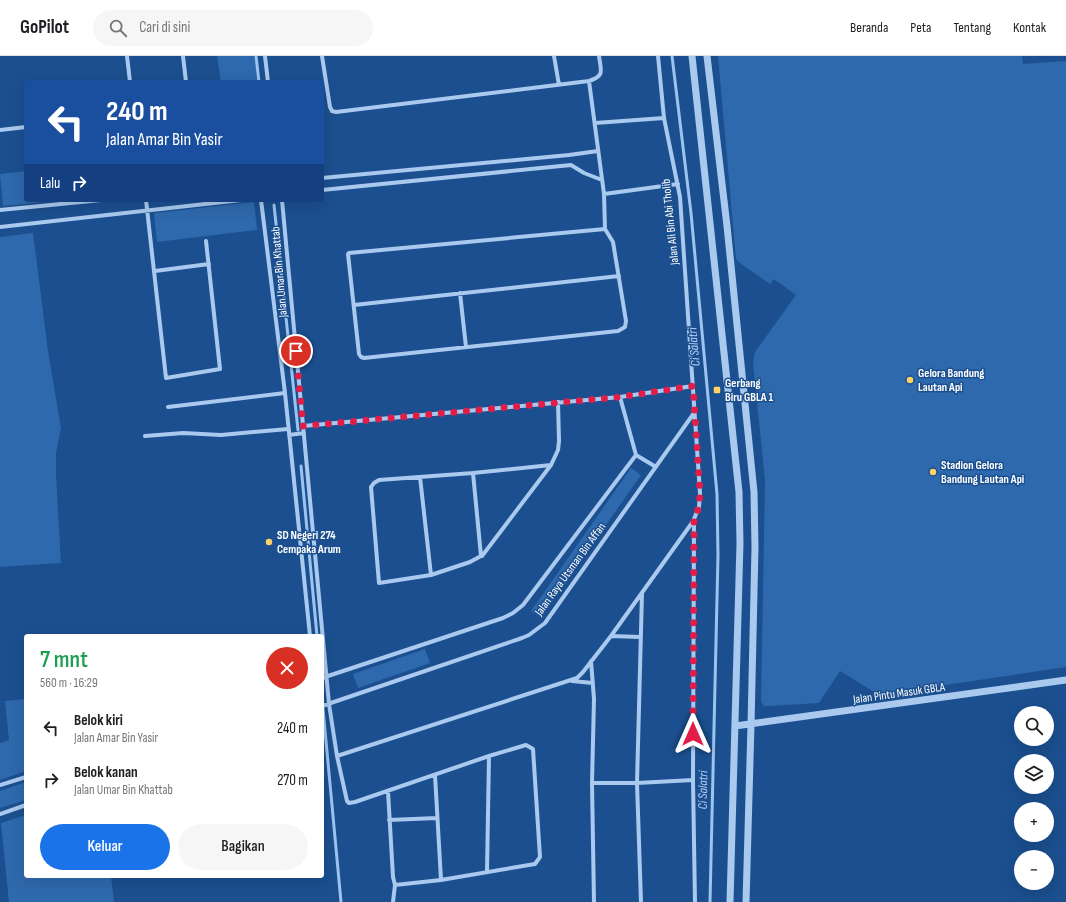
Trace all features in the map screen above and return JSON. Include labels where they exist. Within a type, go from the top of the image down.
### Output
[{"type":"street","points":[[127,56],[130,80]]},
{"type":"street","points":[[183,56],[186,80]]},
{"type":"street","points":[[265,56],[268,80]]},
{"type":"street","points":[[322,56],[330,107],[332,111],[336,112],[589,82],[598,78],[601,74],[599,56]]},
{"type":"street","points":[[554,56],[559,85]]},
{"type":"street","name":"Jalan Ali Bin Abi Tholib","points":[[658,56],[664,118],[678,184],[700,493],[699,507],[694,519]]},
{"type":"street","points":[[692,56],[739,492],[740,543],[736,726],[730,902]]},
{"type":"street","points":[[708,56],[754,492],[755,547],[746,902]]},
{"type":"street","points":[[589,82],[604,194],[605,229],[612,242],[619,276],[626,321],[625,327],[618,331],[362,358],[359,354],[349,253],[605,229]]},
{"type":"street","points":[[595,123],[664,118]]},
{"type":"street","points":[[0,130],[24,127]]},
{"type":"street","points":[[324,178],[598,151]]},
{"type":"street","points":[[569,155],[571,165]]},
{"type":"street","points":[[324,190],[571,165],[602,180]]},
{"type":"street","points":[[604,194],[678,184]]},
{"type":"street","points":[[0,210],[81,202]]},
{"type":"street","points":[[146,202],[155,271],[165,377],[168,378],[220,369],[206,241]]},
{"type":"street","points":[[0,227],[224,202]]},
{"type":"street","name":"Jalan Umar Bin Khattab","points":[[261,202],[285,393],[310,634]]},
{"type":"street","name":"Jalan Umar Bin Khattab","points":[[282,202],[304,433],[320,634]]},
{"type":"street","points":[[155,271],[209,264]]},
{"type":"street","points":[[354,305],[619,276]]},
{"type":"street","points":[[460,293],[466,347]]},
{"type":"street","points":[[303,426],[620,397],[693,386]]},
{"type":"street","points":[[168,406],[285,393]]},
{"type":"street","points":[[620,397],[636,455],[656,467]]},
{"type":"street","points":[[551,465],[473,473],[378,480],[371,487],[378,582],[381,584],[431,575],[470,562],[482,556],[551,465],[558,450],[560,441],[558,402]]},
{"type":"street","name":"Jalan Raya Utsman Bin Affan","points":[[326,705],[522,638],[544,623],[694,413]]},
{"type":"street","points":[[145,436],[183,433],[221,435],[288,429]]},
{"type":"street","points":[[289,435],[304,433]]},
{"type":"street","name":"Jalan Raya Utsman Bin Affan","points":[[324,677],[503,618],[518,610],[524,605],[636,455]]},
{"type":"street","points":[[473,473],[482,556]]},
{"type":"street","points":[[420,477],[431,575]]},
{"type":"street","points":[[337,756],[570,681],[579,676],[611,636],[694,519]]},
{"type":"street","points":[[694,519],[694,902]]},
{"type":"street","points":[[641,902],[637,783],[642,591]]},
{"type":"street","points":[[611,636],[640,637]]},
{"type":"street","points":[[591,660],[594,683],[592,783],[594,902]]},
{"type":"street","name":"Jalan Umar Bin Khattab","points":[[324,677],[326,705],[347,801],[349,803],[388,791]]},
{"type":"street","name":"Jalan Pintu Masuk GBLA","points":[[736,726],[1066,680]]},
{"type":"street","points":[[570,681],[594,683]]},
{"type":"street","points":[[393,902],[395,884],[393,877],[388,791],[489,756],[526,745],[533,749],[540,857],[535,864],[441,880],[395,884]]},
{"type":"street","points":[[487,872],[489,756]]},
{"type":"street","points":[[435,775],[441,880]]},
{"type":"street","points":[[0,785],[24,778]]},
{"type":"street","points":[[592,783],[637,783],[693,780]]},
{"type":"street","points":[[0,814],[24,806]]},
{"type":"street","points":[[389,820],[437,818]]},
{"type":"shaded area","points":[[217,56],[257,56],[260,80],[221,80]]},
{"type":"shaded area","name":"Gelora Bandung Lautan Api","points":[[718,56],[1022,56],[1023,64],[1066,61],[1066,667],[879,695],[840,671],[819,703],[764,706],[761,702],[765,481],[753,363],[755,352],[796,295],[774,279],[770,284],[736,259]]},
{"type":"shaded area","points":[[24,171],[24,202],[43,202],[3,206],[0,174]]},
{"type":"shaded area","points":[[254,202],[257,230],[157,242],[154,213]]},
{"type":"shaded area","points":[[33,233],[48,351],[61,428],[56,453],[56,475],[61,563],[0,567],[0,237]]},
{"type":"shaded area","points":[[631,468],[641,475],[541,618],[531,611]]},
{"type":"shaded area","points":[[425,649],[430,663],[358,688],[353,674]]},
{"type":"shaded area","points":[[24,699],[24,772],[0,780],[0,743],[9,740],[5,701]]},
{"type":"shaded area","points":[[24,783],[24,801],[0,808],[0,791]]},
{"type":"shaded area","points":[[24,816],[24,878],[111,878],[114,902],[9,902],[1,823]]},
{"type":"waterway","points":[[256,56],[259,80]]},
{"type":"waterway","name":"Ci Salatri","points":[[672,56],[691,213],[717,494],[718,555],[710,902]]},
{"type":"waterway","points":[[274,205],[298,430]]},
{"type":"waterway","points":[[301,466],[317,634]]},
{"type":"waterway","points":[[324,719],[341,902]]},
{"type":"place","name":"Gelora Bandung Lautan Api","points":[[910,380]]},
{"type":"place","name":"Gerbang Biru GBLA 1","points":[[717,390]]},
{"type":"place","name":"Stadion Gelora Bandung Lautan Api","points":[[933,472]]},
{"type":"place","name":"SD Negeri 274 Cempaka Arum","points":[[269,542]]},
{"type":"route","points":[[296,351],[303,426],[620,397],[693,386],[700,493],[699,507],[694,519],[693,734]]}]
